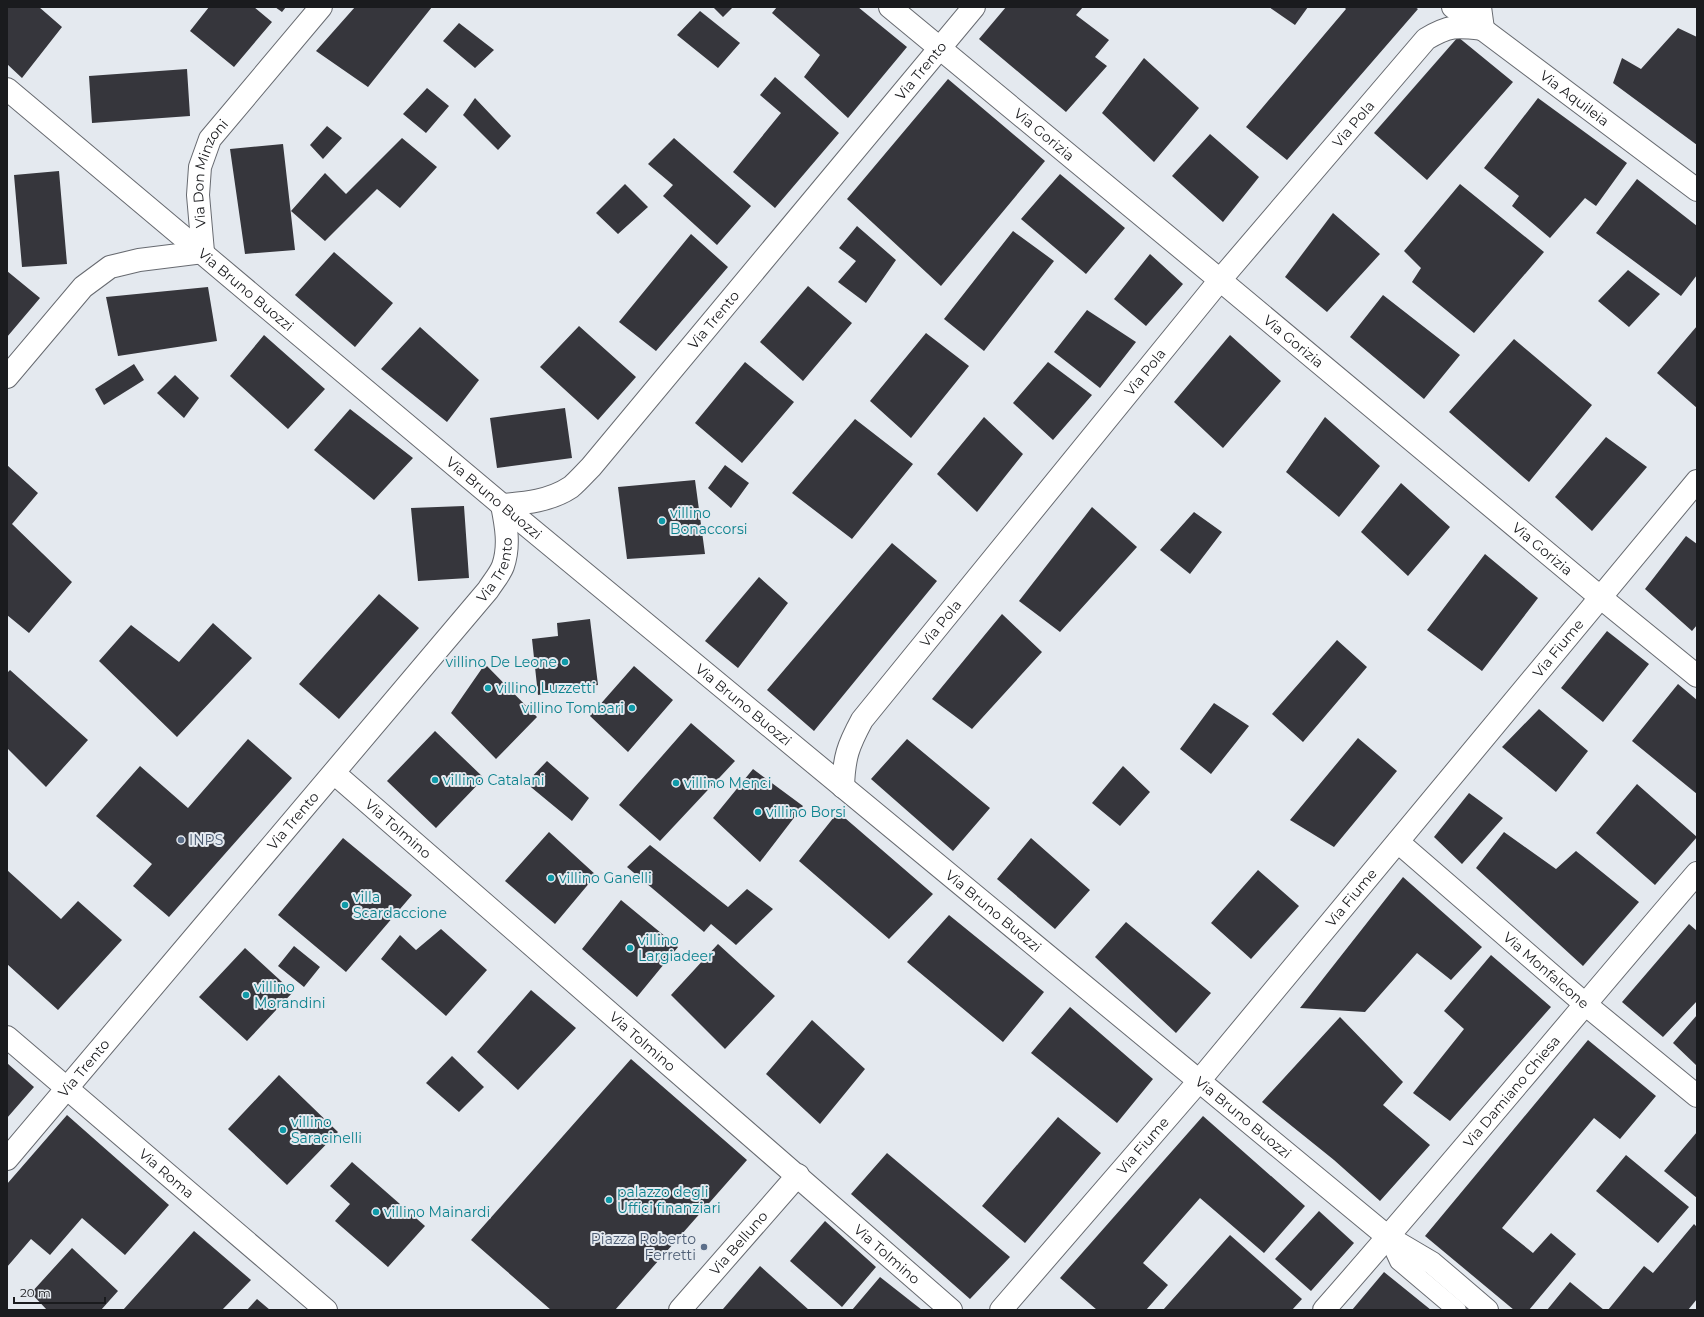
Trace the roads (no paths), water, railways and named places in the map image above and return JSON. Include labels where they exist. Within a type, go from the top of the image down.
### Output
[{"type":"street","name":"Via Don Minzoni","points":[[7,376],[83,286],[110,267],[139,260],[203,252],[198,195],[200,167],[210,139],[321,7]]},
{"type":"street","name":"Via Gorizia","points":[[890,7],[1220,280],[1600,598],[1697,676]]},
{"type":"street","name":"Via Trento","points":[[7,1159],[492,584],[503,566],[508,535],[502,505],[528,503],[550,498],[572,486],[591,467],[974,7]]},
{"type":"street","name":"Via Aquileia","points":[[1453,7],[1697,190]]},
{"type":"street","points":[[1480,7],[1483,29]]},
{"type":"street","name":"Via Pola","points":[[843,787],[844,763],[849,743],[862,720],[1220,280],[1426,39],[1442,29],[1460,26],[1483,29]]},
{"type":"street","name":"Via Bruno Buozzi","points":[[7,89],[203,252],[502,505],[1388,1237],[1432,1263],[1487,1310]]},
{"type":"street","name":"Via Fiume","points":[[1001,1310],[1199,1081],[1697,481]]},
{"type":"street","name":"Via Tolmino","points":[[334,773],[798,1175],[951,1310]]},
{"type":"street","name":"Via Monfalcone","points":[[1398,842],[1585,1004],[1697,1096]]},
{"type":"street","name":"Via Damiano Chiesa","points":[[1324,1310],[1388,1237],[1697,873]]},
{"type":"street","name":"Via Roma","points":[[7,1037],[326,1310]]},
{"type":"street","name":"Via Belluno","points":[[680,1310],[798,1175]]},
{"type":"lane","points":[[1388,1237],[1399,1262],[1452,1305]]},
{"type":"place","name":"villino Bonaccorsi","points":[[662,521]]},
{"type":"place","name":"villino De Leone","points":[[565,662]]},
{"type":"place","name":"villino Luzzetti","points":[[488,688]]},
{"type":"place","name":"villino Tombari","points":[[632,708]]},
{"type":"place","name":"villino Catalani","points":[[435,780]]},
{"type":"place","name":"villino Menci","points":[[676,783]]},
{"type":"place","name":"villino Borsi","points":[[758,812]]},
{"type":"place","name":"INPS","points":[[181,840]]},
{"type":"place","name":"villino Ganelli","points":[[551,878]]},
{"type":"place","name":"villa Scardaccione","points":[[345,905]]},
{"type":"place","name":"villino Largiadeer","points":[[630,948]]},
{"type":"place","name":"villino Morandini","points":[[246,995]]},
{"type":"place","name":"villino Saracinelli","points":[[283,1130]]},
{"type":"place","name":"palazzo degli Uffici finanziari","points":[[609,1200]]},
{"type":"place","name":"villino Mainardi","points":[[376,1212]]},
{"type":"place","name":"Piazza Roberto Ferretti","points":[[704,1247]]}]
